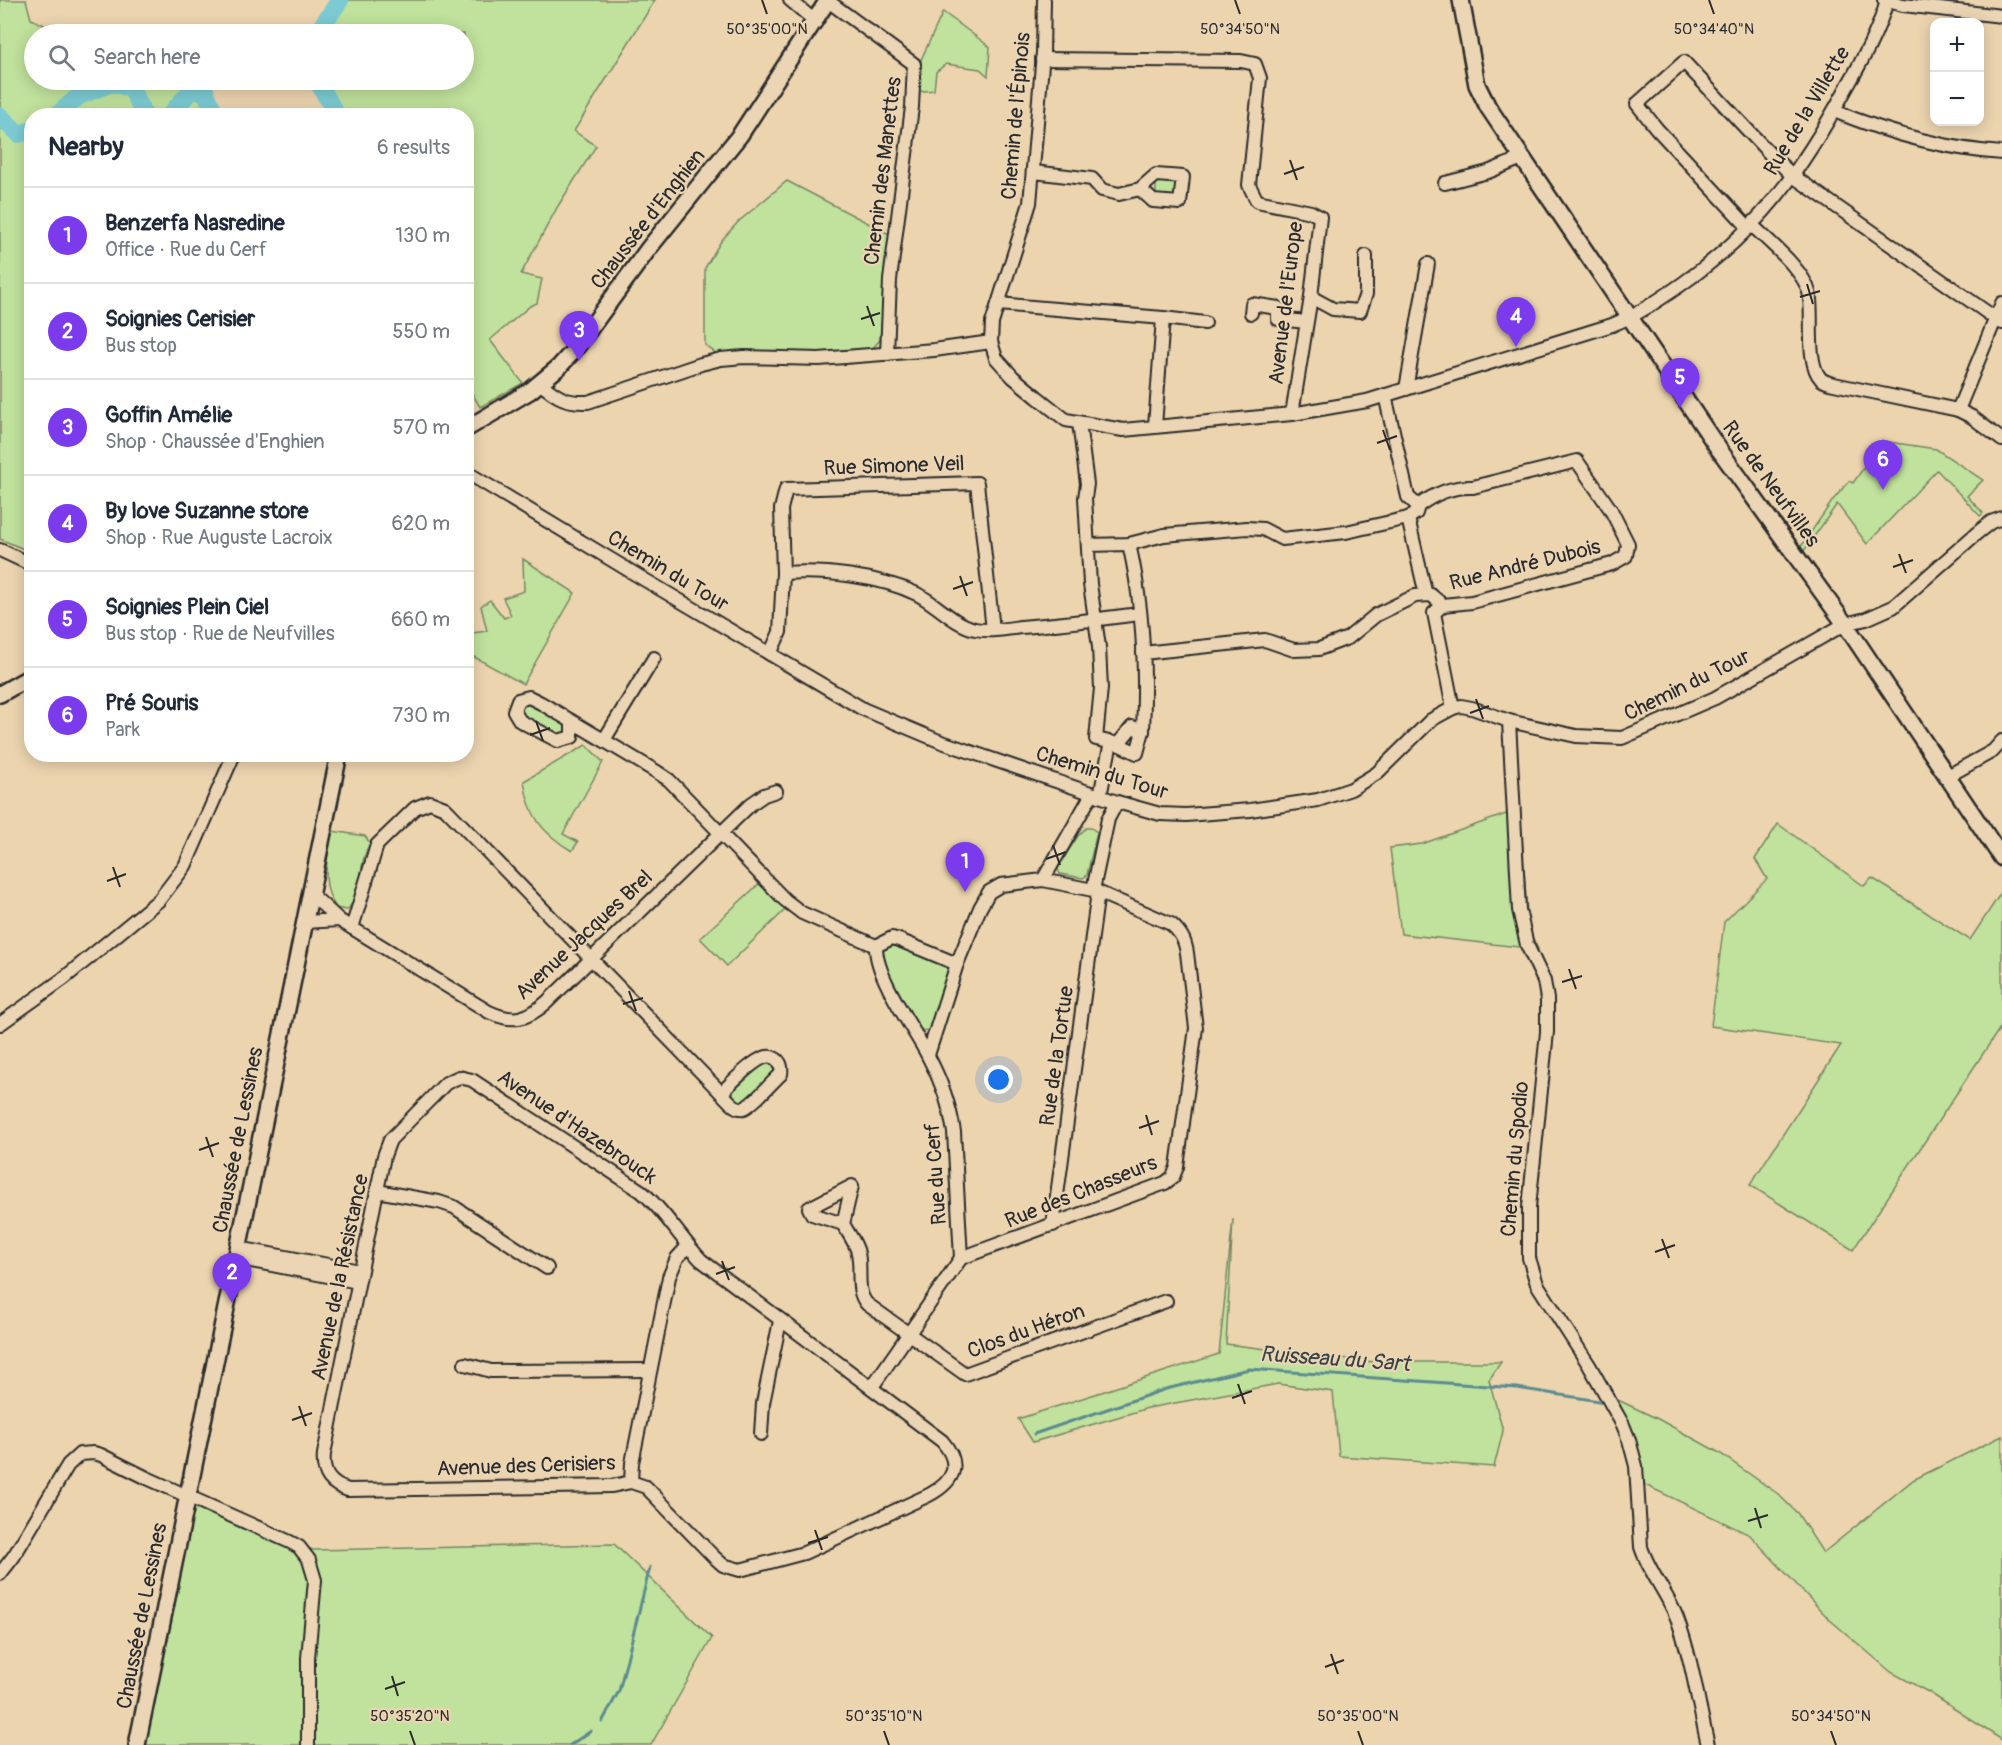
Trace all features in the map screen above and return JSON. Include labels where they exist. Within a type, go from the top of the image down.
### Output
[{"type":"main road","name":"Chaussée d'Enghien","points":[[474,424],[541,384],[575,349],[650,248],[740,135],[816,22],[828,0]]},
{"type":"main road","name":"Rue de Neufvilles","points":[[1461,0],[1477,85],[1488,107],[1718,448],[1845,624],[2002,858]]},
{"type":"main road","points":[[0,694],[24,680]]},
{"type":"main road","name":"Chaussée de Lessines","points":[[137,1745],[337,762]]},
{"type":"street","points":[[790,0],[816,22]]},
{"type":"street","name":"Chemin des Manettes","points":[[828,0],[914,64],[912,107],[890,280],[887,354]]},
{"type":"street","name":"Chemin de l'Épinois","points":[[991,342],[992,323],[1030,203],[1042,59],[1044,0]]},
{"type":"street","points":[[1886,0],[1903,5],[2002,16]]},
{"type":"street","name":"Rue de la Villette","points":[[991,342],[996,357],[1013,377],[1066,420],[1123,430],[1292,414],[1367,400],[1611,326],[1630,318],[1704,268],[1751,226],[1793,176],[1834,111],[1881,23],[1886,0]]},
{"type":"street","name":"Avenue de l'Europe","points":[[1042,59],[1255,64],[1260,78],[1249,185],[1257,201],[1311,212],[1320,217],[1311,297],[1292,414]]},
{"type":"street","points":[[1999,321],[1793,176],[1684,62],[1637,104],[1658,129],[1797,271],[1808,289],[1813,362],[1820,377],[1834,384],[1958,410],[1972,417],[2002,440]]},
{"type":"street","points":[[1834,111],[1918,140],[2002,153]]},
{"type":"street","points":[[1444,183],[1502,167],[1522,158]]},
{"type":"street","points":[[1034,172],[1092,178],[1102,190],[1119,194],[1140,189]]},
{"type":"street","points":[[1311,297],[1333,309],[1360,311],[1366,294],[1366,256]]},
{"type":"street","points":[[1406,388],[1428,264]]},
{"type":"street","points":[[1958,410],[1999,321],[2002,303]]},
{"type":"street","points":[[998,304],[1205,323]]},
{"type":"street","points":[[1251,313],[1252,304],[1261,305],[1278,308],[1278,319],[1306,321]]},
{"type":"street","points":[[1155,426],[1163,318]]},
{"type":"street","points":[[541,384],[562,399],[573,403],[588,402],[722,359],[744,357],[819,359],[991,342]]},
{"type":"street","points":[[1385,395],[1408,497],[1414,513],[1426,595]]},
{"type":"street","points":[[1079,423],[1087,484],[1085,498],[1090,584],[1101,688],[1096,739],[1114,743],[1137,753],[1143,730],[1145,688],[1134,565],[1129,544]]},
{"type":"street","name":"Rue André Dubois","points":[[1414,513],[1429,498],[1448,490],[1463,486],[1473,487],[1578,461],[1611,510],[1628,544],[1626,556],[1612,564],[1472,602],[1443,605]]},
{"type":"street","name":"Chemin du Tour","points":[[474,477],[863,709],[896,724],[1117,802],[1160,814],[1186,815],[1240,811],[1318,800],[1351,789],[1377,773],[1431,720],[1461,706],[1509,721],[1576,736],[1622,738],[1714,698],[1845,624],[1866,619],[1893,607],[1977,533],[1991,522],[2002,518]]},
{"type":"street","name":"Rue Simone Veil","points":[[783,573],[781,509],[786,489],[977,483],[993,630]]},
{"type":"street","points":[[1089,545],[1129,544],[1164,535],[1247,528],[1263,529],[1282,539],[1346,532],[1414,513]]},
{"type":"street","points":[[0,549],[24,561]]},
{"type":"street","points":[[770,654],[780,632],[783,573],[805,571],[880,581],[918,594],[962,624],[976,629],[993,630],[1139,614]]},
{"type":"street","points":[[1143,654],[1265,640],[1294,650],[1319,649],[1348,638],[1376,615],[1415,596],[1431,595],[1443,605],[1434,613],[1453,708]]},
{"type":"street","points":[[604,741],[654,658]]},
{"type":"street","points":[[572,722],[572,737],[558,741],[520,721],[514,711],[519,700],[529,697],[572,722],[669,780],[719,834],[785,900],[802,913],[876,946],[892,938],[957,964]]},
{"type":"street","name":"Chemin du Spodio","points":[[1509,721],[1519,910],[1527,945],[1544,981],[1547,999],[1547,1032],[1528,1207],[1529,1258],[1538,1284],[1595,1375],[1629,1440],[1636,1466],[1641,1547],[1676,1617],[1688,1656],[1708,1745]]},
{"type":"street","points":[[1043,880],[1096,795],[1114,743],[1132,727],[1143,730]]},
{"type":"street","points":[[1948,776],[1993,751],[2002,741]]},
{"type":"street","points":[[0,1024],[63,979],[159,900],[185,866],[230,762]]},
{"type":"street","name":"Avenue Jacques Brel","points":[[310,893],[339,920],[489,1012],[501,1018],[525,1017],[538,1010],[751,804],[764,795],[777,791]]},
{"type":"street","points":[[352,928],[377,845],[415,807],[430,802],[444,808],[721,1093],[736,1107],[743,1108],[781,1074],[782,1068],[779,1061],[773,1056],[758,1059],[721,1093]]},
{"type":"street","name":"Rue de la Tortue","points":[[1053,1225],[1096,891],[1108,819],[1117,802]]},
{"type":"street","points":[[928,1055],[957,964],[989,892],[1001,885],[1043,880],[1096,891]]},
{"type":"street","name":"Rue des Chasseurs","points":[[961,1258],[1165,1183],[1173,1177],[1177,1167],[1196,1028],[1185,941],[1171,924],[1096,891]]},
{"type":"street","points":[[305,922],[339,920]]},
{"type":"street","name":"Rue du Cerf","points":[[876,946],[875,958],[896,1001],[928,1055],[945,1094],[954,1132],[961,1258]]},
{"type":"street","name":"Avenue d'Hazebrouck","points":[[446,1083],[459,1077],[472,1080],[641,1191],[654,1201],[688,1246],[715,1272],[872,1387]]},
{"type":"street","name":"Avenue de la Résistance","points":[[348,1490],[331,1482],[323,1466],[324,1454],[384,1156],[390,1140],[446,1083]]},
{"type":"street","points":[[377,1191],[439,1202],[454,1207],[547,1268]]},
{"type":"street","points":[[843,1224],[858,1252],[863,1299],[909,1334]]},
{"type":"street","points":[[631,1482],[632,1463],[669,1277],[677,1258],[688,1246]]},
{"type":"street","name":"Avenue de la Résistance","points":[[237,1253],[359,1277]]},
{"type":"street","points":[[872,1387],[961,1258]]},
{"type":"street","name":"Clos du Héron","points":[[909,1334],[965,1374],[1166,1301]]},
{"type":"street","points":[[761,1434],[763,1403],[780,1321]]},
{"type":"street","points":[[465,1364],[491,1371],[650,1370]]},
{"type":"street","name":"Avenue des Cerisiers","points":[[348,1490],[612,1486],[631,1482],[646,1487],[714,1557],[730,1568],[751,1569],[804,1553],[929,1495],[943,1488],[950,1480],[954,1470],[950,1450],[942,1441],[872,1387]]},
{"type":"street","points":[[0,1574],[14,1556],[68,1465],[80,1454],[101,1455],[290,1542],[299,1547],[309,1560],[315,1580],[308,1658],[308,1745]]},
{"type":"green space","points":[[0,0],[26,0],[31,19],[42,24],[24,24],[24,90],[205,90],[213,108],[24,108],[24,549],[0,539]]},
{"type":"green space","points":[[340,0],[655,0],[574,131],[596,146],[558,206],[521,274],[542,279],[537,303],[530,306],[490,340],[523,383],[480,407],[474,397],[474,108],[333,108],[323,90],[474,90],[474,24],[323,24]]},
{"type":"green space","points":[[943,12],[990,47],[988,76],[980,69],[946,64],[936,72],[934,90],[916,92],[919,64]]},
{"type":"green space","points":[[1156,179],[1178,181],[1176,200],[1156,197]]},
{"type":"green space","points":[[787,181],[889,234],[880,340],[873,348],[821,352],[729,351],[717,354],[705,345],[705,268],[721,241],[738,222]]},
{"type":"green space","points":[[1882,441],[1936,449],[1983,480],[1967,496],[1983,513],[1980,516],[1937,470],[1867,544],[1837,504],[1801,555],[1798,551],[1833,500],[1849,481],[1853,483]]},
{"type":"green space","points":[[523,559],[575,593],[523,684],[474,657],[474,633],[487,631],[481,606],[490,600],[504,618],[511,615],[503,598],[524,591]]},
{"type":"green space","points":[[527,701],[564,722],[565,733],[558,736],[522,716],[519,712],[520,706]]},
{"type":"green space","points":[[586,745],[603,762],[563,834],[578,842],[572,851],[545,830],[533,814],[524,781]]},
{"type":"green space","points":[[1520,809],[1528,928],[1538,949],[1401,934],[1390,848],[1422,844]]},
{"type":"green space","points":[[1778,824],[1864,886],[1872,878],[1970,940],[2002,891],[2002,1025],[1853,1250],[1750,1185],[1841,1045],[1711,1026],[1724,922],[1767,879],[1755,859]]},
{"type":"green space","points":[[1086,828],[1097,832],[1087,875],[1083,878],[1060,874],[1059,865]]},
{"type":"green space","points":[[332,831],[365,836],[370,843],[363,860],[356,895],[347,910],[336,908],[326,880]]},
{"type":"green space","points":[[760,883],[786,909],[727,966],[700,938]]},
{"type":"green space","points":[[893,942],[944,963],[949,973],[932,1029],[922,1030],[914,1026],[881,961],[882,949]]},
{"type":"green space","points":[[765,1061],[773,1064],[774,1073],[746,1100],[742,1102],[736,1100],[734,1090]]},
{"type":"green space","points":[[1233,1219],[1226,1344],[1374,1362],[1501,1362],[1489,1380],[1503,1431],[1494,1467],[1339,1456],[1333,1392],[1278,1384],[1148,1408],[1033,1442],[1018,1419],[1219,1354]]},
{"type":"green space","points":[[1618,1400],[1718,1452],[1778,1494],[1798,1514],[1823,1553],[1913,1480],[2002,1436],[2002,1740],[1930,1693],[1891,1672],[1829,1619],[1750,1535],[1641,1483],[1633,1437]]},
{"type":"green space","points":[[192,1503],[313,1550],[614,1544],[712,1638],[651,1745],[142,1745]]},
{"type":"waterway","points":[[323,24],[340,0]]},
{"type":"waterway","points":[[65,108],[79,96],[94,90]]},
{"type":"waterway","points":[[132,90],[141,108]]},
{"type":"waterway","points":[[176,108],[191,90]]},
{"type":"waterway","points":[[191,90],[205,91],[212,108]]},
{"type":"waterway","points":[[323,90],[333,108]]},
{"type":"waterway","points":[[0,116],[19,134],[24,132]]},
{"type":"waterway","name":"Ruisseau du Sart","points":[[1034,1434],[1166,1389],[1249,1369],[1517,1388],[1605,1402]]},
{"type":"waterway","name":"Ruisseau du Sart","points":[[602,1722],[619,1691],[650,1567]]},
{"type":"waterway","name":"Ruisseau du Sart","points":[[570,1745],[591,1731]]},
{"type":"place","name":"By love Suzanne store","points":[[1516,347]]},
{"type":"place","name":"Goffin Amélie","points":[[579,361]]},
{"type":"place","name":"Soignies Plein Ciel","points":[[1680,408]]},
{"type":"place","name":"Pré Souris","points":[[1883,490]]},
{"type":"place","name":"Benzerfa Nasredine","points":[[965,892]]},
{"type":"place","name":"Soignies Cerisier","points":[[232,1303]]}]
